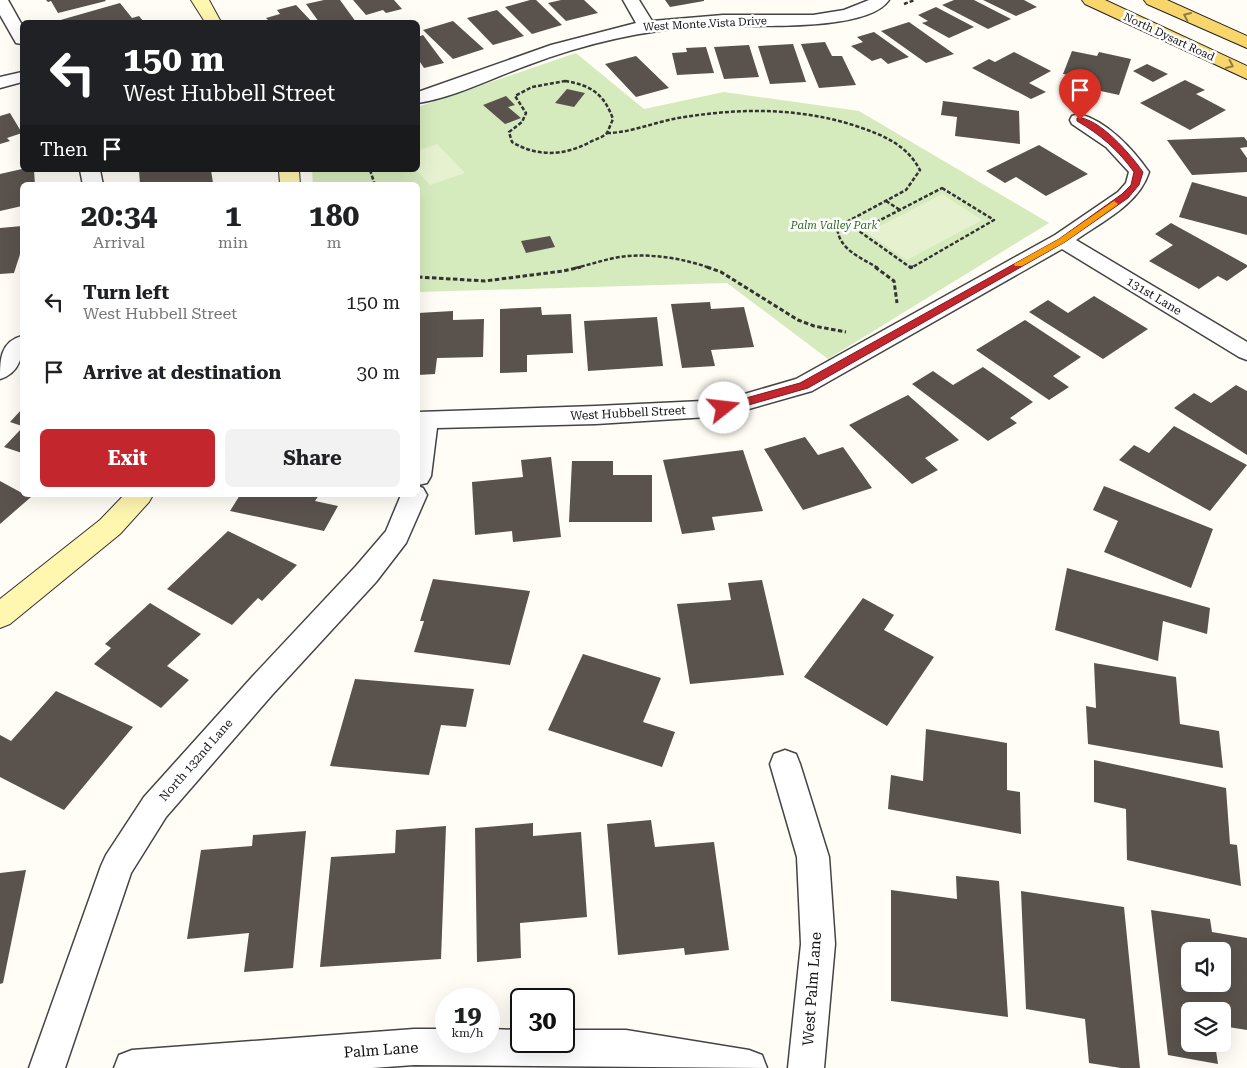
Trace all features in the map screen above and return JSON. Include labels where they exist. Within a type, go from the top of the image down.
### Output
[{"type":"main road","name":"North Dysart Road","points":[[1091,0],[1247,73]]},
{"type":"main road","points":[[1152,0],[1247,43]]},
{"type":"street","points":[[0,0],[20,35]]},
{"type":"street","points":[[200,0],[213,20]]},
{"type":"street","points":[[631,0],[646,26]]},
{"type":"street","name":"West Monte Vista Drive","points":[[420,97],[560,48],[604,35],[646,26],[740,20],[817,20],[865,9],[881,0]]},
{"type":"street","points":[[0,83],[20,78]]},
{"type":"street","name":"West Hubbell Street","points":[[422,420],[724,408],[804,386],[1062,240],[1125,196],[1135,185],[1139,172],[1124,152],[1103,133],[1080,120]]},
{"type":"street","name":"131st Lane","points":[[1062,240],[1247,352]]},
{"type":"street","points":[[0,371],[20,346]]},
{"type":"street","points":[[420,448],[422,420]]},
{"type":"street","points":[[0,616],[110,527],[138,497]]},
{"type":"street","name":"North 132nd Lane","points":[[47,1068],[117,866],[155,807],[262,686],[366,574],[397,536],[413,497]]},
{"type":"street","name":"West Palm Lane","points":[[785,764],[813,857],[818,944],[806,1068]]},
{"type":"street","name":"Palm Lane","points":[[132,1068],[423,1047],[626,1048],[749,1068]]},
{"type":"path","points":[[900,6],[915,0]]},
{"type":"path","points":[[607,133],[613,119],[610,109],[601,94],[589,86],[564,81],[547,83],[520,91],[515,96],[526,112],[522,122],[509,132],[510,137],[518,146],[528,150],[551,154],[585,146],[607,133],[687,116],[715,112],[772,109],[820,116],[856,125],[886,137],[910,152],[920,170],[906,190],[838,227],[837,236],[846,249],[882,270],[894,281],[897,306]]},
{"type":"path","points":[[942,188],[994,220],[911,268],[859,232],[900,210],[942,188]]},
{"type":"path","points":[[886,201],[900,210]]},
{"type":"path","points":[[420,277],[485,281],[564,271],[627,256],[652,254],[700,264],[721,272],[798,320],[837,331],[853,332]]},
{"type":"green space","name":"Palm Valley Park","points":[[576,53],[644,109],[724,92],[859,111],[1049,223],[828,359],[727,283],[420,292],[420,182],[313,182],[312,172],[420,172],[420,106]]},
{"type":"green space","points":[[437,144],[465,173],[430,185],[418,172],[420,172],[420,150]]},
{"type":"green space","points":[[942,194],[982,220],[907,260],[867,233]]},
{"type":"building","points":[[46,0],[106,1],[58,13],[51,1],[48,2]]},
{"type":"building","points":[[324,0],[340,0],[355,20],[318,20],[306,4]]},
{"type":"building","points":[[353,0],[394,0],[402,9],[386,13],[383,10],[366,15]]},
{"type":"building","points":[[536,0],[562,25],[532,34],[505,7]]},
{"type":"building","points":[[561,0],[584,0],[598,13],[566,21],[548,3]]},
{"type":"building","points":[[665,0],[704,0],[704,1],[670,7]]},
{"type":"building","points":[[954,0],[974,0],[1011,19],[988,29],[942,5]]},
{"type":"building","points":[[983,0],[1024,0],[1037,7],[1016,16]]},
{"type":"building","points":[[120,3],[132,18],[139,16],[142,20],[60,20]]},
{"type":"building","points":[[296,5],[310,20],[268,20],[266,18],[280,14],[277,10]]},
{"type":"building","points":[[936,7],[974,27],[949,38],[922,23],[928,21],[918,15]]},
{"type":"building","points":[[497,10],[524,36],[493,45],[467,18]]},
{"type":"building","points":[[453,21],[484,49],[453,59],[423,30]]},
{"type":"building","points":[[909,22],[954,54],[926,63],[881,31]]},
{"type":"building","points":[[874,32],[909,57],[888,64],[881,58],[872,61],[851,46],[863,42],[857,37]]},
{"type":"building","points":[[423,35],[444,63],[424,68],[420,62],[420,36]]},
{"type":"building","points":[[825,42],[832,56],[842,56],[856,85],[819,88],[801,44]]},
{"type":"building","points":[[793,44],[806,82],[770,84],[758,46]]},
{"type":"building","points":[[749,45],[759,77],[724,79],[714,47]]},
{"type":"building","points":[[706,47],[714,73],[677,75],[672,53],[687,52],[686,48]]},
{"type":"building","points":[[1072,51],[1097,56],[1099,52],[1131,59],[1119,95],[1096,90],[1099,81],[1063,74]]},
{"type":"building","points":[[1014,52],[1051,71],[1029,83],[1046,92],[1031,99],[972,68],[989,59],[995,62]]},
{"type":"building","points":[[636,56],[669,88],[636,97],[605,64]]},
{"type":"building","points":[[1147,64],[1168,74],[1153,82],[1133,71]]},
{"type":"building","points":[[1185,80],[1205,90],[1196,94],[1226,110],[1190,130],[1140,103]]},
{"type":"building","points":[[567,89],[585,93],[574,107],[555,103]]},
{"type":"building","points":[[506,96],[515,105],[508,107],[521,118],[505,124],[483,105]]},
{"type":"building","points":[[943,101],[1019,111],[1020,144],[955,136],[957,117],[941,115]]},
{"type":"building","points":[[10,113],[20,130],[20,134],[7,138],[10,141],[0,144],[0,116]]},
{"type":"building","points":[[1244,137],[1247,141],[1247,147],[1240,148],[1247,158],[1247,172],[1192,175],[1167,140]]},
{"type":"building","points":[[1039,145],[1088,174],[1046,196],[1016,177],[1005,183],[986,171]]},
{"type":"building","points":[[20,169],[20,172],[34,172],[35,182],[20,182],[20,206],[0,211],[0,174]]},
{"type":"building","points":[[139,172],[211,172],[213,182],[140,182]]},
{"type":"building","points":[[1192,182],[1247,197],[1247,235],[1179,217]]},
{"type":"building","points":[[1171,223],[1247,265],[1247,267],[1227,281],[1218,276],[1199,289],[1149,261],[1173,245],[1155,234]]},
{"type":"building","points":[[20,226],[20,254],[14,273],[0,274],[0,228]]},
{"type":"building","points":[[550,236],[555,247],[526,253],[521,241]]},
{"type":"building","points":[[1094,296],[1148,329],[1103,359],[1029,312],[1048,300],[1068,313]]},
{"type":"building","points":[[710,302],[711,309],[744,307],[754,347],[711,350],[715,366],[682,368],[671,304]]},
{"type":"building","points":[[541,307],[542,315],[571,314],[573,353],[527,355],[527,372],[500,373],[500,309]]},
{"type":"building","points":[[453,311],[453,320],[484,319],[483,357],[437,358],[435,374],[420,375],[420,313]]},
{"type":"building","points":[[657,317],[663,366],[588,371],[584,321]]},
{"type":"building","points":[[1025,320],[1081,357],[1053,376],[1069,387],[1049,400],[976,350]]},
{"type":"building","points":[[983,367],[1033,402],[1010,418],[1017,423],[988,441],[912,384],[933,371],[953,385]]},
{"type":"building","points":[[1236,385],[1247,391],[1247,455],[1174,408],[1194,393],[1211,403]]},
{"type":"building","points":[[908,395],[959,440],[925,458],[938,470],[912,484],[849,425]]},
{"type":"building","points":[[20,411],[20,425],[10,422]]},
{"type":"building","points":[[1174,426],[1247,465],[1210,511],[1119,460],[1134,445],[1149,453]]},
{"type":"building","points":[[20,430],[20,452],[4,447]]},
{"type":"building","points":[[805,437],[818,455],[843,447],[872,488],[803,510],[764,449]]},
{"type":"building","points":[[743,450],[763,511],[712,517],[715,530],[682,534],[663,460]]},
{"type":"building","points":[[551,457],[561,537],[513,542],[512,531],[475,535],[472,482],[523,477],[521,460]]},
{"type":"building","points":[[572,461],[613,461],[613,475],[652,475],[652,522],[569,522]]},
{"type":"building","points":[[0,481],[20,492],[20,497],[31,497],[0,524]]},
{"type":"building","points":[[1104,486],[1213,529],[1191,588],[1104,552],[1118,521],[1093,510]]},
{"type":"building","points":[[239,497],[318,497],[315,501],[338,506],[324,531],[230,511]]},
{"type":"building","points":[[228,531],[297,565],[262,601],[258,598],[232,625],[167,589]]},
{"type":"building","points":[[1067,568],[1210,608],[1207,634],[1163,621],[1158,661],[1055,630]]},
{"type":"building","points":[[433,579],[530,591],[510,665],[414,652],[424,621],[420,621]]},
{"type":"building","points":[[762,580],[784,675],[690,684],[677,604],[731,600],[728,583]]},
{"type":"building","points":[[863,598],[894,615],[884,630],[934,657],[887,726],[804,677]]},
{"type":"building","points":[[150,603],[201,634],[167,666],[189,680],[161,708],[94,664],[111,648],[105,644]]},
{"type":"building","points":[[583,654],[661,678],[643,722],[675,732],[662,767],[548,730]]},
{"type":"building","points":[[1094,663],[1176,677],[1180,724],[1219,731],[1223,768],[1088,744],[1086,706],[1096,708]]},
{"type":"building","points":[[355,679],[474,689],[466,727],[441,725],[429,775],[330,766]]},
{"type":"building","points":[[56,691],[133,727],[64,810],[0,777],[0,735],[11,741]]},
{"type":"building","points":[[926,729],[1007,743],[1007,790],[1020,792],[1021,834],[888,809],[891,775],[923,781]]},
{"type":"building","points":[[1094,760],[1226,788],[1230,844],[1237,845],[1241,886],[1127,860],[1126,809],[1094,802]]},
{"type":"building","points":[[651,820],[655,847],[714,842],[729,950],[685,955],[684,948],[618,955],[607,824]]},
{"type":"building","points":[[533,823],[533,836],[581,832],[587,917],[520,923],[521,958],[477,962],[475,828]]},
{"type":"building","points":[[446,826],[441,959],[320,967],[331,857],[395,853],[396,830]]},
{"type":"building","points":[[306,831],[293,968],[244,972],[249,933],[187,939],[201,850],[252,846],[253,835]]},
{"type":"building","points":[[26,870],[3,983],[0,984],[0,873]]},
{"type":"building","points":[[956,876],[999,881],[1008,1017],[891,1001],[891,890],[957,899]]},
{"type":"building","points":[[1021,891],[1124,907],[1140,1068],[1121,1068],[1089,1063],[1085,1019],[1026,1009]]},
{"type":"building","points":[[1151,910],[1210,919],[1212,932],[1247,938],[1247,1030],[1231,1027],[1231,1002],[1181,1002],[1181,1052],[1216,1052],[1218,1064],[1168,1055]]},
{"type":"slow traffic","points":[[1019,264],[1062,240],[1114,204]]},
{"type":"route","points":[[724,408],[804,386],[1062,240],[1125,196],[1135,185],[1139,172],[1124,152],[1103,133],[1080,120]]}]
